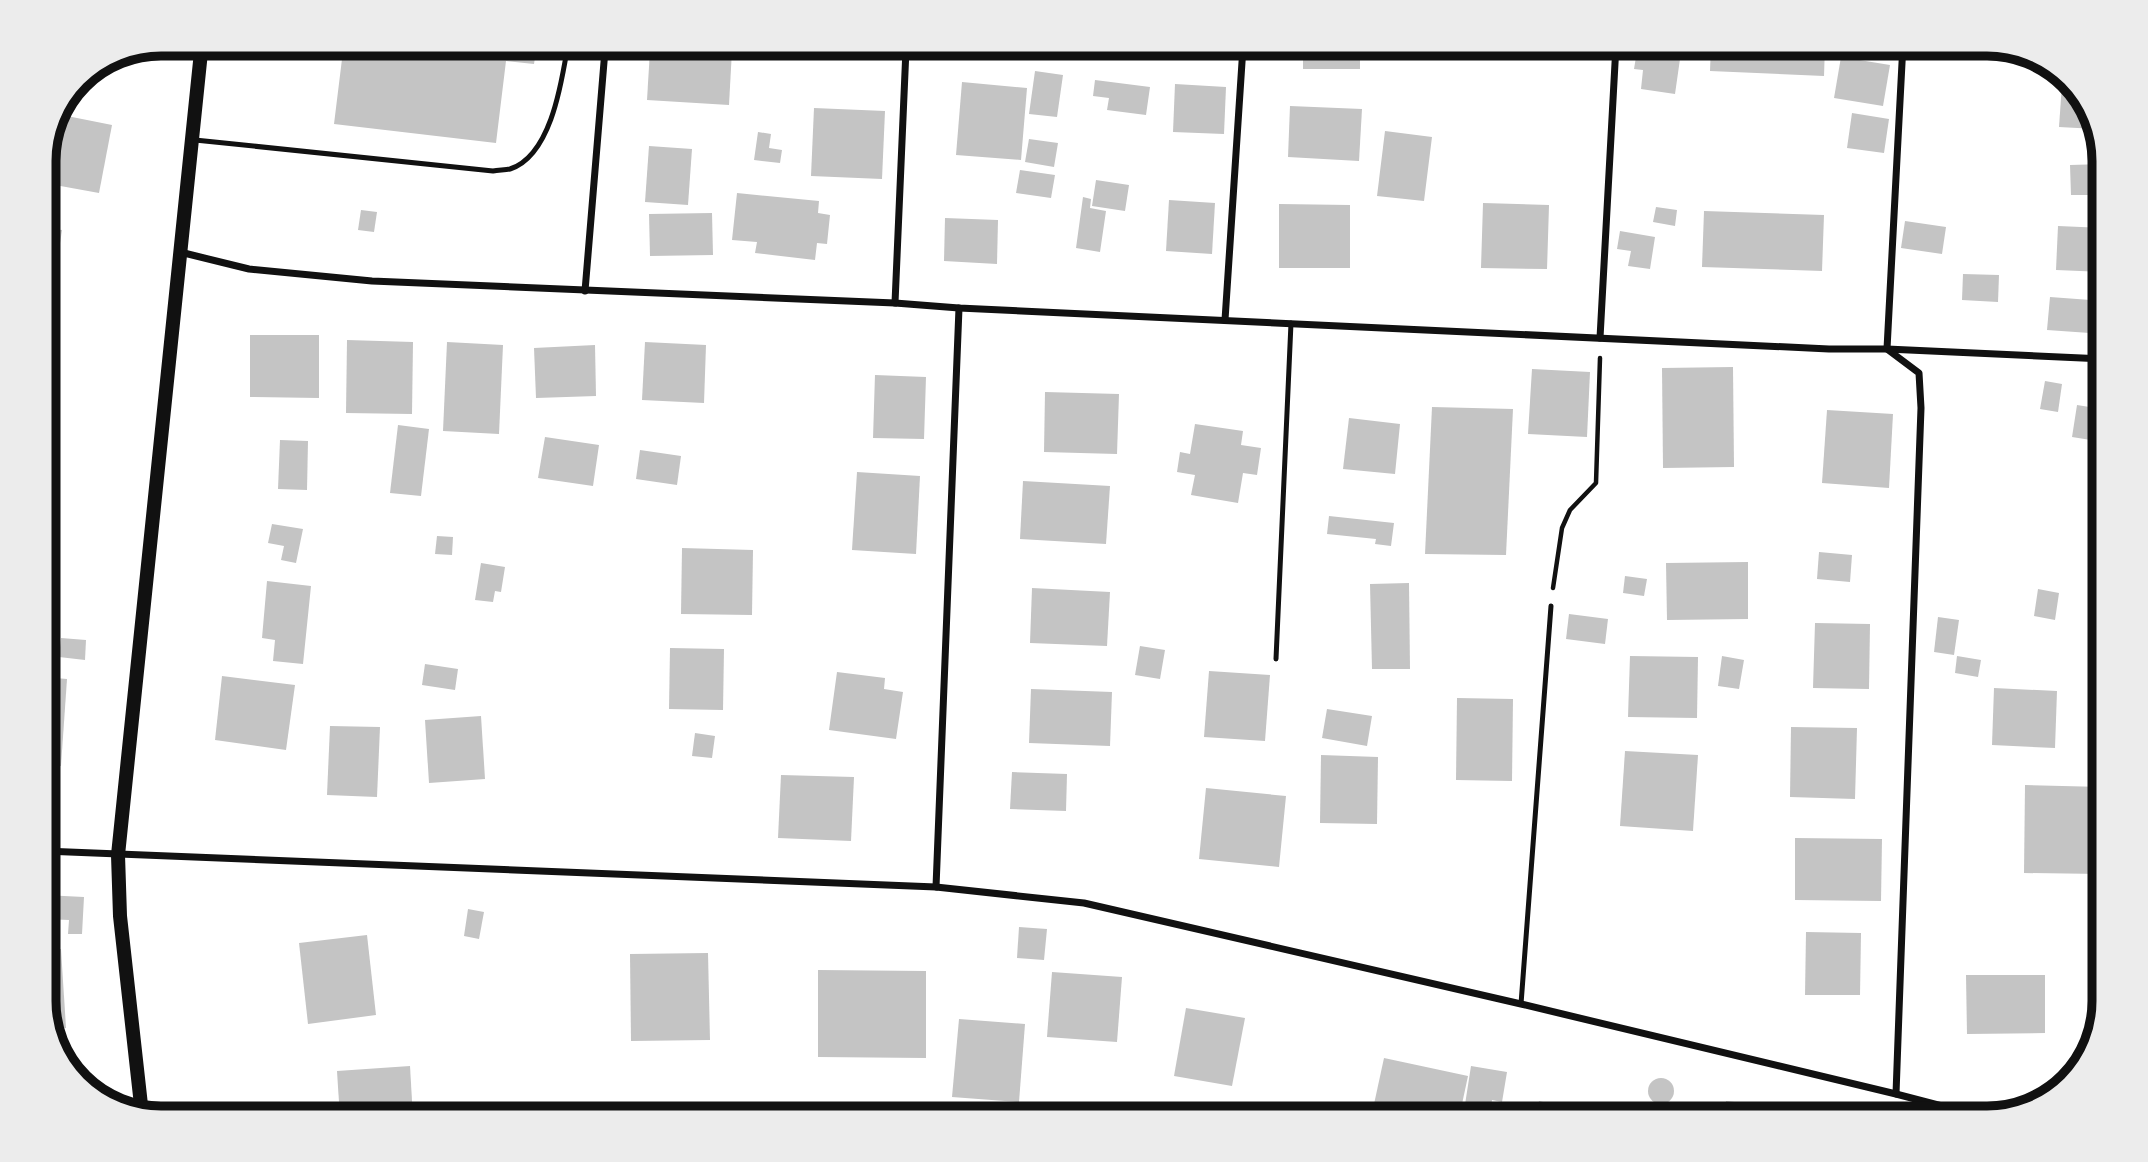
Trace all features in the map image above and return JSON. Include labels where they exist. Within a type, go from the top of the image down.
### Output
[{"type":"main road","points":[[141,1104],[120,916],[118,855],[201,56]]},
{"type":"street","points":[[585,291],[605,56]]},
{"type":"street","points":[[895,303],[906,56]]},
{"type":"street","points":[[1226,320],[1241,56]]},
{"type":"street","points":[[1600,338],[1615,56]]},
{"type":"street","points":[[1887,349],[1902,56]]},
{"type":"street","points":[[180,252],[249,269],[345,278],[1829,349],[2092,358]]},
{"type":"street","points":[[936,887],[959,308]]},
{"type":"street","points":[[1887,349],[1919,373],[1921,408],[1896,1094]]},
{"type":"street","points":[[56,852],[936,887],[1084,903],[1521,1004],[1942,1106]]},
{"type":"lane","points":[[191,140],[493,171],[509,169],[523,162],[547,129],[556,104],[566,56]]},
{"type":"lane","points":[[1276,659],[1292,323]]},
{"type":"lane","points":[[1521,1004],[1551,606]]},
{"type":"path","points":[[1551,606],[1562,528],[1570,510],[1596,483],[1600,338]]},
{"type":"building","points":[[342,56],[535,56],[534,64],[506,61],[496,143],[334,124]]},
{"type":"building","points":[[650,56],[732,56],[729,105],[647,100]]},
{"type":"building","points":[[1303,56],[1360,56],[1360,69],[1303,69]]},
{"type":"building","points":[[1636,56],[1680,56],[1675,94],[1641,89],[1643,70],[1634,69]]},
{"type":"building","points":[[1711,56],[1825,56],[1824,76],[1710,71]]},
{"type":"building","points":[[1841,57],[1890,65],[1883,106],[1834,98]]},
{"type":"building","points":[[1035,71],[1063,75],[1057,117],[1029,114]]},
{"type":"building","points":[[1095,80],[1150,87],[1146,115],[1107,110],[1109,98],[1093,96]]},
{"type":"building","points":[[962,82],[1027,88],[1021,160],[956,155]]},
{"type":"building","points":[[1175,84],[1226,87],[1224,134],[1173,132]]},
{"type":"building","points":[[2062,88],[2074,103],[2086,128],[2059,127]]},
{"type":"building","points":[[1290,106],[1362,109],[1359,161],[1288,157]]},
{"type":"building","points":[[814,108],[885,111],[882,179],[811,176]]},
{"type":"building","points":[[1852,113],[1889,119],[1884,153],[1847,148]]},
{"type":"building","points":[[67,116],[112,125],[99,193],[56,185],[56,154]]},
{"type":"building","points":[[1385,131],[1432,137],[1424,201],[1377,196]]},
{"type":"building","points":[[758,132],[771,134],[769,148],[782,150],[780,163],[754,160]]},
{"type":"building","points":[[1029,139],[1058,143],[1054,167],[1025,162]]},
{"type":"building","points":[[649,146],[692,149],[688,205],[645,202]]},
{"type":"building","points":[[2092,164],[2092,195],[2071,195],[2070,165]]},
{"type":"building","points":[[1020,170],[1055,175],[1051,198],[1016,193]]},
{"type":"building","points":[[1096,180],[1129,185],[1125,211],[1092,206]]},
{"type":"building","points":[[737,193],[819,201],[818,213],[830,215],[827,244],[817,243],[815,260],[755,253],[757,242],[732,240]]},
{"type":"building","points":[[1083,197],[1091,199],[1090,208],[1106,211],[1100,252],[1076,248]]},
{"type":"building","points":[[1169,200],[1215,203],[1212,254],[1166,251]]},
{"type":"building","points":[[1483,203],[1549,205],[1547,269],[1481,268]]},
{"type":"building","points":[[1279,204],[1350,205],[1350,268],[1279,268]]},
{"type":"building","points":[[1656,207],[1677,210],[1675,226],[1653,222]]},
{"type":"building","points":[[361,210],[377,212],[374,232],[358,230]]},
{"type":"building","points":[[1704,211],[1824,215],[1822,271],[1702,267]]},
{"type":"building","points":[[712,213],[713,255],[650,256],[649,214]]},
{"type":"building","points":[[945,218],[998,220],[997,264],[944,261]]},
{"type":"building","points":[[1905,221],[1946,227],[1942,254],[1901,248]]},
{"type":"building","points":[[2058,226],[2092,227],[2092,272],[2056,270]]},
{"type":"building","points":[[56,229],[62,230],[56,270]]},
{"type":"building","points":[[1620,231],[1655,237],[1650,269],[1628,266],[1631,251],[1617,249]]},
{"type":"building","points":[[1963,274],[1999,275],[1998,302],[1962,300]]},
{"type":"building","points":[[2050,297],[2092,300],[2092,333],[2047,330]]},
{"type":"building","points":[[250,335],[319,335],[319,398],[250,397]]},
{"type":"building","points":[[347,340],[413,342],[412,414],[346,413]]},
{"type":"building","points":[[447,342],[503,345],[499,434],[443,431]]},
{"type":"building","points":[[645,342],[706,345],[704,403],[642,400]]},
{"type":"building","points":[[595,345],[596,396],[536,398],[534,348]]},
{"type":"building","points":[[1733,367],[1734,467],[1663,468],[1662,368]]},
{"type":"building","points":[[1532,369],[1590,372],[1587,437],[1528,434]]},
{"type":"building","points":[[875,375],[926,377],[924,439],[873,438]]},
{"type":"building","points":[[2045,381],[2062,384],[2058,412],[2040,409]]},
{"type":"building","points":[[1045,392],[1119,394],[1117,454],[1044,452]]},
{"type":"building","points":[[2077,405],[2092,407],[2092,440],[2072,437]]},
{"type":"building","points":[[1432,407],[1513,409],[1506,555],[1425,554]]},
{"type":"building","points":[[1827,410],[1893,414],[1889,488],[1822,483]]},
{"type":"building","points":[[1349,418],[1400,424],[1395,474],[1343,469]]},
{"type":"building","points":[[1195,424],[1243,431],[1241,445],[1261,448],[1257,475],[1243,473],[1238,503],[1191,495],[1195,475],[1177,472],[1180,452],[1190,454]]},
{"type":"building","points":[[398,425],[429,429],[421,496],[390,493]]},
{"type":"building","points":[[545,437],[599,445],[593,486],[538,478]]},
{"type":"building","points":[[280,440],[308,441],[307,490],[278,489]]},
{"type":"building","points":[[640,450],[681,456],[677,485],[636,479]]},
{"type":"building","points":[[857,472],[920,476],[916,554],[852,550]]},
{"type":"building","points":[[1023,481],[1110,486],[1106,544],[1020,539]]},
{"type":"building","points":[[1329,516],[1394,523],[1391,546],[1375,544],[1376,539],[1327,534]]},
{"type":"building","points":[[272,524],[303,529],[296,563],[281,560],[284,546],[268,543]]},
{"type":"building","points":[[437,536],[453,537],[452,555],[435,554]]},
{"type":"building","points":[[682,548],[753,550],[752,615],[681,614]]},
{"type":"building","points":[[1819,552],[1852,555],[1850,582],[1817,579]]},
{"type":"building","points":[[1748,562],[1748,619],[1667,620],[1666,563]]},
{"type":"building","points":[[481,563],[505,567],[501,592],[495,591],[493,602],[475,600]]},
{"type":"building","points":[[1625,576],[1647,579],[1644,596],[1623,593]]},
{"type":"building","points":[[267,581],[311,586],[303,664],[273,661],[275,640],[262,638]]},
{"type":"building","points":[[1409,583],[1410,669],[1372,669],[1370,584]]},
{"type":"building","points":[[1032,588],[1110,592],[1107,646],[1030,643]]},
{"type":"building","points":[[2038,589],[2059,593],[2055,620],[2034,616]]},
{"type":"building","points":[[1569,614],[1608,619],[1605,644],[1566,639]]},
{"type":"building","points":[[1938,617],[1959,620],[1954,655],[1934,652]]},
{"type":"building","points":[[1815,623],[1870,624],[1869,689],[1813,688]]},
{"type":"building","points":[[61,638],[86,640],[85,660],[59,657]]},
{"type":"building","points":[[1140,646],[1165,650],[1160,679],[1135,675]]},
{"type":"building","points":[[670,648],[724,649],[723,710],[669,709]]},
{"type":"building","points":[[1630,656],[1698,657],[1697,718],[1628,717]]},
{"type":"building","points":[[1722,656],[1744,660],[1739,689],[1718,686]]},
{"type":"building","points":[[1957,656],[1981,660],[1978,677],[1955,673]]},
{"type":"building","points":[[425,664],[458,669],[455,690],[422,685]]},
{"type":"building","points":[[1209,671],[1270,675],[1265,741],[1204,737]]},
{"type":"building","points":[[837,672],[885,678],[884,689],[903,692],[896,739],[829,730]]},
{"type":"building","points":[[222,676],[295,685],[286,750],[215,740]]},
{"type":"building","points":[[56,678],[67,679],[61,766],[56,766]]},
{"type":"building","points":[[1994,688],[2057,691],[2055,748],[1992,745]]},
{"type":"building","points":[[1031,689],[1112,692],[1110,746],[1029,743]]},
{"type":"building","points":[[1457,698],[1513,699],[1512,781],[1456,780]]},
{"type":"building","points":[[1327,709],[1372,716],[1367,746],[1322,738]]},
{"type":"building","points":[[481,716],[485,779],[429,783],[425,720]]},
{"type":"building","points":[[330,726],[380,727],[377,797],[327,795]]},
{"type":"building","points":[[1791,727],[1857,728],[1855,799],[1790,797]]},
{"type":"building","points":[[695,733],[715,736],[712,758],[692,756]]},
{"type":"building","points":[[1625,751],[1698,755],[1693,831],[1620,826]]},
{"type":"building","points":[[1321,755],[1378,757],[1377,824],[1320,823]]},
{"type":"building","points":[[1012,772],[1067,774],[1066,811],[1010,809]]},
{"type":"building","points":[[781,775],[854,777],[851,841],[778,838]]},
{"type":"building","points":[[2025,785],[2092,787],[2092,874],[2024,873]]},
{"type":"building","points":[[1206,788],[1286,796],[1279,867],[1199,859]]},
{"type":"building","points":[[1795,838],[1882,839],[1881,901],[1795,900]]},
{"type":"building","points":[[56,896],[84,897],[82,934],[68,934],[69,920],[56,919]]},
{"type":"building","points":[[468,909],[484,912],[479,939],[464,936]]},
{"type":"building","points":[[1019,927],[1047,929],[1044,960],[1017,958]]},
{"type":"building","points":[[1806,932],[1861,933],[1860,995],[1805,995]]},
{"type":"building","points":[[367,935],[376,1015],[308,1024],[299,943]]},
{"type":"building","points":[[56,949],[61,949],[66,1028],[60,1028],[56,1008]]},
{"type":"building","points":[[708,953],[710,1040],[631,1041],[630,954]]},
{"type":"building","points":[[818,970],[926,971],[926,1058],[818,1057]]},
{"type":"building","points":[[1052,972],[1122,977],[1117,1042],[1047,1037]]},
{"type":"building","points":[[1966,975],[2045,975],[2045,1033],[1967,1034]]},
{"type":"building","points":[[1186,1008],[1245,1018],[1232,1086],[1174,1076]]},
{"type":"building","points":[[959,1019],[1025,1024],[1019,1102],[952,1097]]},
{"type":"building","points":[[1384,1058],[1468,1076],[1462,1106],[1374,1106]]},
{"type":"building","points":[[410,1066],[412,1106],[339,1106],[337,1071]]},
{"type":"building","points":[[1471,1066],[1507,1072],[1502,1102],[1492,1100],[1491,1106],[1465,1106]]},
{"type":"building","points":[[1661,1078],[1670,1082],[1674,1091],[1670,1100],[1661,1104],[1652,1100],[1648,1091],[1652,1082]]},
{"type":"building","points":[[1539,1101],[1560,1106],[1538,1106]]},
{"type":"building","points":[[1726,1101],[1743,1103],[1743,1106],[1725,1106]]}]
